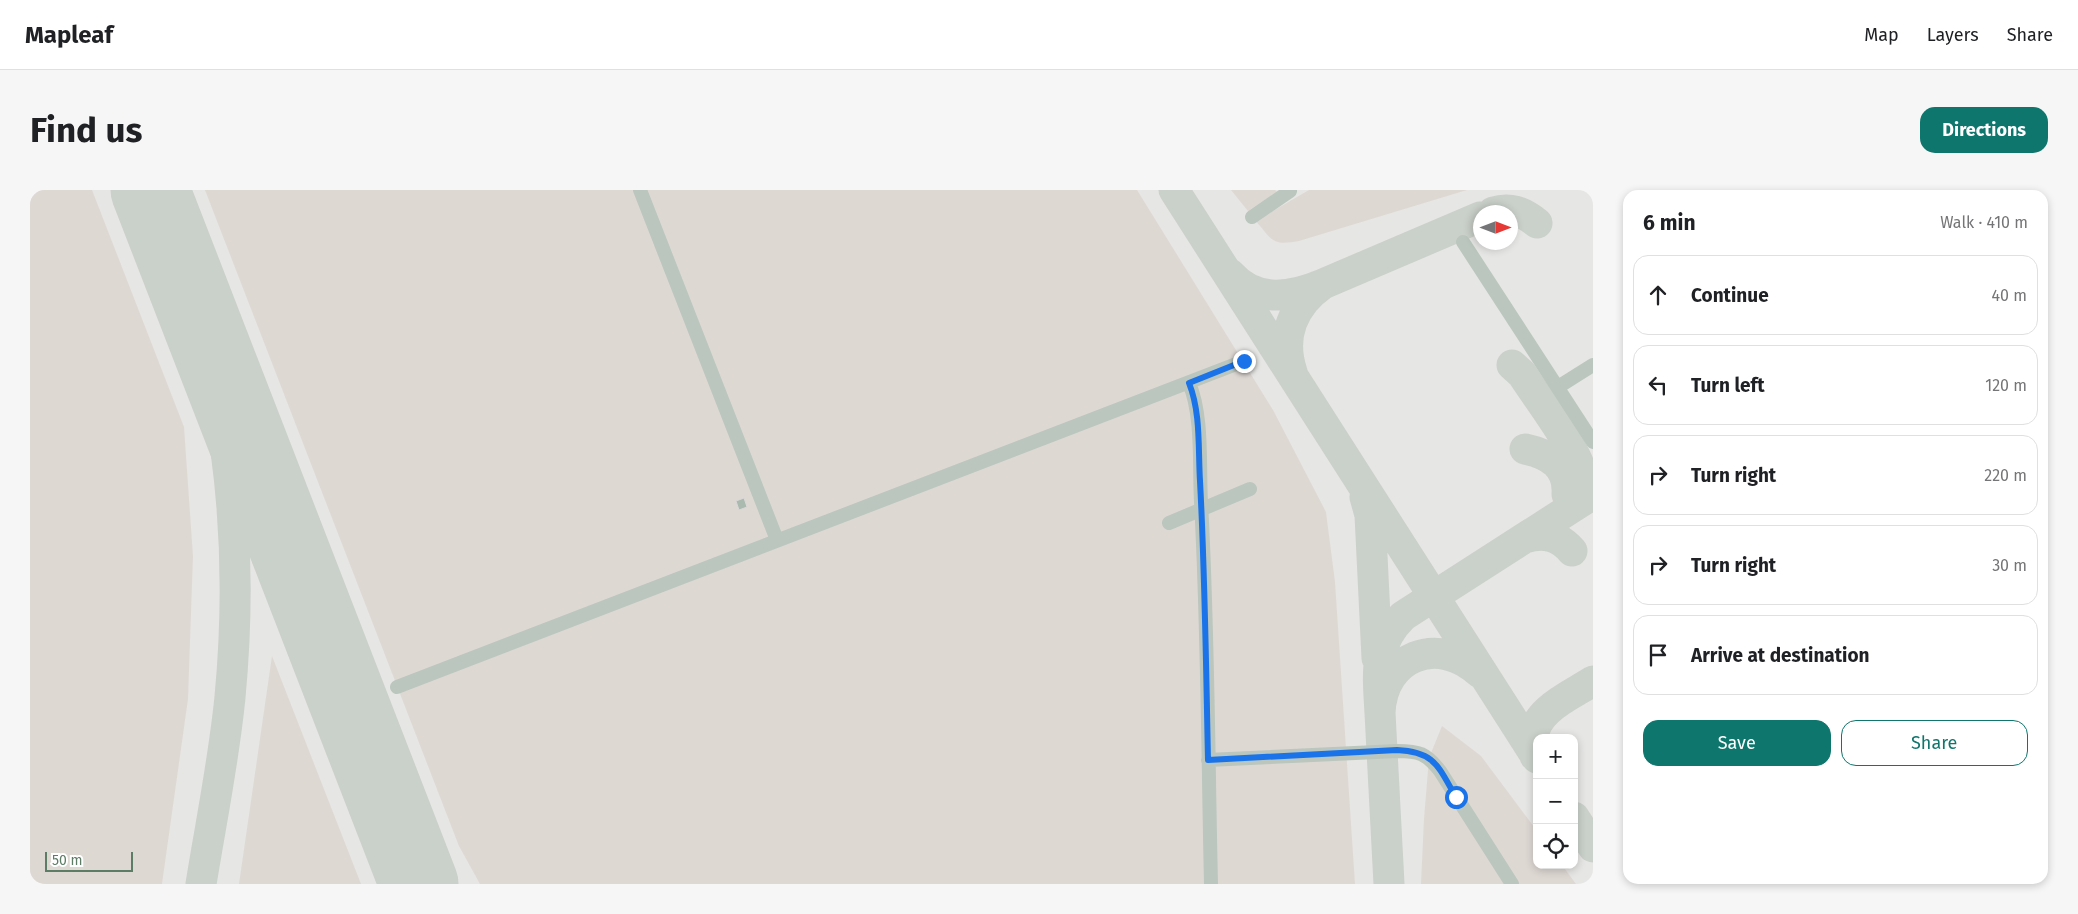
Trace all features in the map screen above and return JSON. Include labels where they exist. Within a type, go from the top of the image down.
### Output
[{"type":"lane","points":[[640,190],[777,540]]},
{"type":"lane","points":[[1252,217],[1291,190]]},
{"type":"lane","points":[[1463,242],[1593,442]]},
{"type":"lane","points":[[398,687],[1244,361]]},
{"type":"lane","points":[[1558,387],[1593,365]]},
{"type":"lane","points":[[1189,383],[1195,396],[1202,509],[1211,884]]},
{"type":"lane","points":[[1169,523],[1250,489]]},
{"type":"lane","points":[[1208,760],[1397,750],[1416,751],[1429,758],[1440,770],[1512,884]]},
{"type":"shaded area","points":[[30,190],[1593,190],[1593,884],[30,884]]},
{"type":"shaded area","points":[[30,190],[92,190],[184,427],[193,556],[188,699],[162,884],[30,884]]},
{"type":"shaded area","points":[[205,190],[1137,190],[1273,410],[1326,512],[1335,582],[1355,884],[480,884],[459,846]]},
{"type":"shaded area","points":[[1231,190],[1275,190],[1277,192],[1248,211]]},
{"type":"shaded area","points":[[1309,190],[1467,190],[1299,241],[1283,243],[1273,240],[1256,221]]},
{"type":"shaded area","points":[[272,656],[361,884],[239,884]]},
{"type":"shaded area","points":[[1442,726],[1481,756],[1533,826],[1533,869],[1565,869],[1576,884],[1421,884],[1429,758]]},
{"type":"building","points":[[744,498],[747,507],[739,510],[736,501]]},
{"type":"taxiway","points":[[1174,190],[1533,752]]},
{"type":"taxiway","points":[[1518,212],[1537,223]]},
{"type":"taxiway","points":[[1323,284],[1473,220]]},
{"type":"taxiway","points":[[1230,274],[1240,284],[1263,294],[1287,294],[1311,289],[1323,284],[1304,302],[1292,322],[1288,346],[1292,372]]},
{"type":"taxiway","points":[[189,289],[204,339],[215,389],[224,440],[234,542],[234,645],[230,697],[221,767],[201,884]]},
{"type":"taxiway","points":[[1512,365],[1522,374],[1552,417],[1581,470],[1583,480],[1581,493],[1568,510]]},
{"type":"taxiway","points":[[1525,449],[1542,454],[1556,463],[1565,476],[1567,494]]},
{"type":"taxiway","points":[[1380,713],[1378,673],[1382,649],[1386,638],[1403,616],[1593,494]]},
{"type":"taxiway","points":[[1365,497],[1370,515],[1377,658]]},
{"type":"taxiway","points":[[1525,538],[1539,535],[1551,537],[1562,542],[1572,551]]},
{"type":"taxiway","points":[[1389,884],[1380,713],[1383,693],[1391,677],[1401,665],[1415,657],[1430,653],[1447,655],[1464,661],[1480,673]]},
{"type":"taxiway","points":[[1534,734],[1539,720],[1546,712],[1555,704],[1593,681]]},
{"type":"taxiway","points":[[1578,823],[1593,847]]},
{"type":"taxiway","points":[[402,840],[428,884]]},
{"type":"runway","points":[[150,190],[419,884]]},
{"type":"route","points":[[1244,361],[1189,383],[1195,396],[1198,425],[1203,528],[1208,760],[1397,750],[1416,751],[1429,758],[1440,770],[1456,797]]}]
